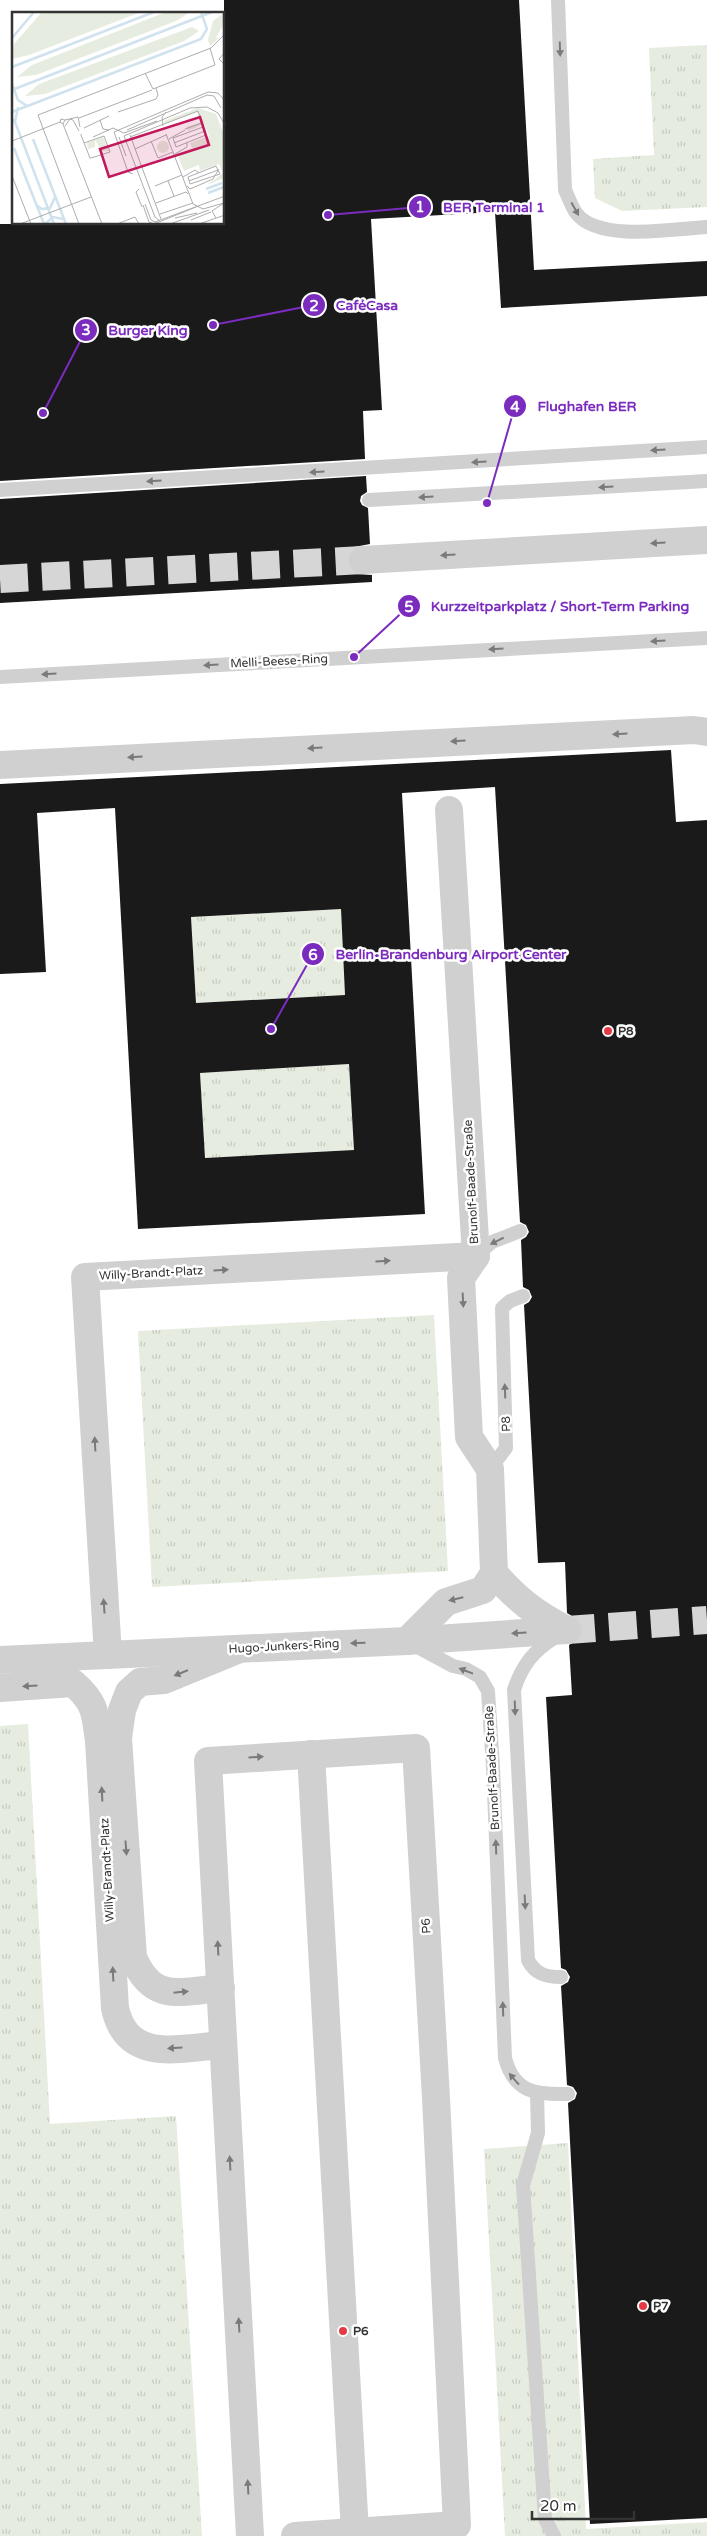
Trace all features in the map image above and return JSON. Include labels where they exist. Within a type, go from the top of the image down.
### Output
[{"type":"street","points":[[363,560],[707,540]]},
{"type":"street","points":[[0,764],[694,730],[707,732]]},
{"type":"street","name":"Brunolf-Baade-Straße","points":[[449,810],[476,1256],[462,1278],[469,1437],[490,1469]]},
{"type":"street","name":"Willy-Brandt-Platz","points":[[108,1654],[85,1277],[476,1256]]},
{"type":"street","points":[[407,1641],[446,1602],[464,1598],[483,1590],[494,1573],[490,1469]]},
{"type":"street","points":[[494,1573],[525,1606],[539,1616],[568,1630]]},
{"type":"street","name":"Hugo-Junkers-Ring","points":[[0,1660],[407,1641],[568,1630]]},
{"type":"street","name":"Willy-Brandt-Platz","points":[[220,1988],[169,1993],[156,1989],[138,1970],[133,1957],[118,1738],[122,1710],[129,1692],[140,1682],[164,1680],[242,1648]]},
{"type":"street","name":"Willy-Brandt-Platz","points":[[0,1688],[73,1683],[88,1696],[95,1712],[99,1741],[115,2008],[118,2022],[128,2036],[141,2046],[160,2049],[223,2045]]},
{"type":"street","name":"P6","points":[[250,2536],[208,1760],[416,1748],[458,2525],[295,2536]]},
{"type":"street","points":[[311,1754],[355,2532]]},
{"type":"lane","points":[[558,0],[565,190],[577,215],[591,225],[618,232],[707,227]]},
{"type":"lane","points":[[0,490],[707,447]]},
{"type":"lane","points":[[369,500],[707,481]]},
{"type":"lane","name":"Melli-Beese-Ring","points":[[0,677],[707,638]]},
{"type":"lane","points":[[476,1256],[492,1242],[520,1231]]},
{"type":"lane","name":"P8","points":[[490,1469],[506,1448],[502,1308],[510,1301],[524,1296]]},
{"type":"lane","name":"Brunolf-Baade-Straße","points":[[561,1977],[539,1974],[532,1968],[528,1960],[514,1690],[519,1674],[529,1658],[542,1645],[568,1630]]},
{"type":"lane","name":"Brunolf-Baade-Straße","points":[[407,1641],[453,1666],[466,1669],[480,1677],[488,1691],[505,2058],[509,2072],[515,2081],[525,2089],[536,2092]]},
{"type":"lane","points":[[554,2536],[546,2519],[523,2185],[538,2133],[536,2092],[568,2094]]},
{"type":"green space","points":[[707,45],[707,207],[622,211],[595,198],[593,159],[654,155],[649,48]]},
{"type":"green space","points":[[341,909],[345,995],[196,1003],[191,917]]},
{"type":"green space","points":[[349,1064],[354,1150],[205,1158],[200,1073]]},
{"type":"green space","points":[[434,1315],[448,1571],[152,1587],[138,1331]]},
{"type":"green space","points":[[28,1724],[50,2124],[176,2116],[202,2536],[0,2536],[0,1726]]},
{"type":"green space","points":[[568,2143],[586,2529],[707,2522],[707,2536],[505,2536],[484,2149]]},
{"type":"building","points":[[224,0],[519,0],[534,270],[707,261],[707,296],[501,308],[495,212],[371,219],[382,410],[363,411],[365,459],[0,481],[0,224],[225,225]]},
{"type":"building","points":[[366,476],[367,492],[361,496],[360,501],[362,505],[368,508],[370,544],[354,547],[349,553],[347,561],[350,569],[356,574],[372,575],[372,582],[0,603],[0,499]]},
{"type":"building","points":[[671,750],[676,822],[707,820],[707,2518],[590,2524],[568,2103],[575,2099],[577,2093],[573,2087],[567,2085],[561,1986],[568,1982],[570,1977],[566,1970],[561,1968],[546,1697],[572,1695],[569,1645],[581,1638],[583,1629],[580,1621],[567,1613],[565,1562],[538,1563],[524,1305],[532,1297],[529,1290],[523,1287],[521,1240],[529,1232],[526,1225],[520,1222],[495,787],[402,793],[425,1214],[138,1229],[115,808],[37,813],[46,972],[0,974],[0,784]],"holes":[[[341,909],[345,995],[196,1003],[191,917]],[[349,1064],[354,1150],[205,1158],[200,1073]]]},
{"type":"tunnel","points":[[0,579],[363,560]]},
{"type":"tunnel","points":[[567,1630],[707,1620]]},
{"type":"place","name":"BER Terminal 1","points":[[328,215]]},
{"type":"place","name":"CaféCasa","points":[[213,325]]},
{"type":"place","name":"Burger King","points":[[43,413]]},
{"type":"place","name":"Flughafen BER","points":[[487,503]]},
{"type":"place","name":"Kurzzeitparkplatz / Short-Term Parking","points":[[354,657]]},
{"type":"place","name":"Berlin-Brandenburg Airport Center","points":[[271,1029]]},
{"type":"place","name":"P8","points":[[608,1031]]},
{"type":"place","name":"P7","points":[[643,2306]]},
{"type":"place","name":"P6","points":[[343,2331]]}]
